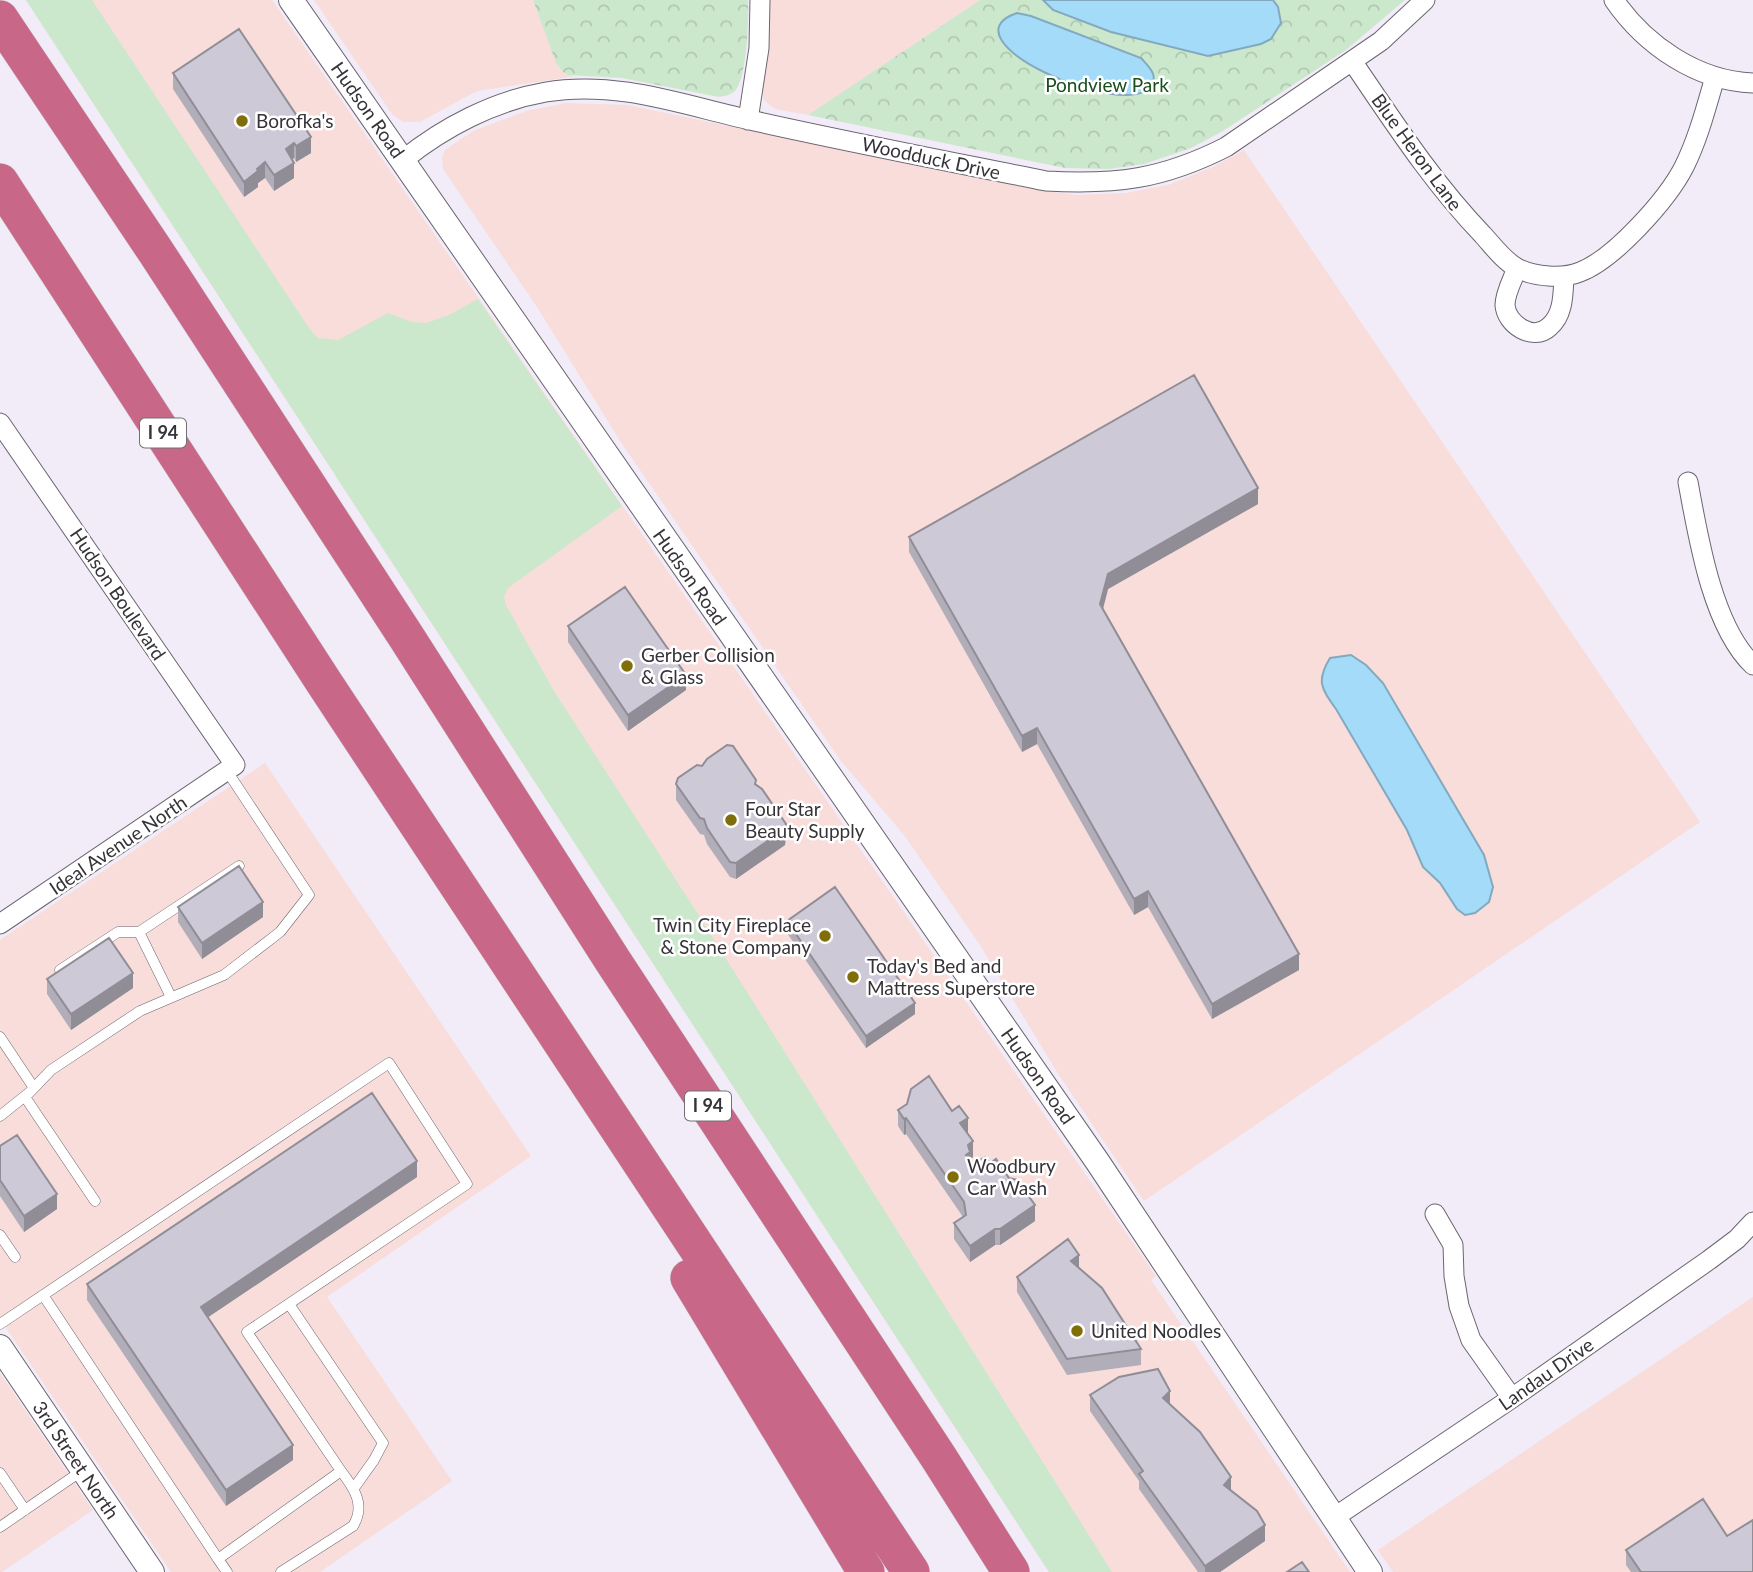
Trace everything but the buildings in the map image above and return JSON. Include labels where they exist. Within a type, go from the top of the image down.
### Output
[{"type":"highway","points":[[9,0],[156,252]]},
{"type":"highway","name":"I 94","points":[[0,19],[156,252],[1011,1572]]},
{"type":"highway","name":"I 94","points":[[0,182],[325,684],[911,1572]]},
{"type":"highway","points":[[604,1104],[672,1249],[866,1572]]},
{"type":"street","name":"Hudson Road","points":[[292,0],[1097,1161],[1332,1519],[1370,1572]]},
{"type":"street","points":[[748,120],[759,48],[760,0]]},
{"type":"street","name":"Woodduck Drive","points":[[403,160],[430,139],[501,104],[546,92],[589,89],[635,92],[748,120],[1046,181],[1085,184],[1128,181],[1167,172],[1226,147],[1381,41],[1424,0]]},
{"type":"street","points":[[1614,0],[1641,32],[1662,50],[1715,77],[1753,83]]},
{"type":"street","name":"Blue Heron Lane","points":[[1352,61],[1455,207],[1517,268]]},
{"type":"street","points":[[1564,276],[1562,304],[1549,327],[1541,332],[1518,328],[1509,317],[1505,306],[1517,268],[1564,276],[1582,272],[1638,228],[1682,171],[1696,141],[1715,77]]},
{"type":"street","name":"Hudson Boulevard","points":[[0,423],[231,768]]},
{"type":"street","points":[[1688,482],[1701,550],[1724,621],[1743,655],[1753,665]]},
{"type":"street","name":"Ideal Avenue North","points":[[0,925],[231,768]]},
{"type":"street","points":[[1435,1214],[1453,1245],[1459,1306],[1471,1340],[1512,1398]]},
{"type":"street","name":"Landau Drive","points":[[1332,1519],[1512,1398],[1709,1260],[1737,1239],[1753,1222]]},
{"type":"street","name":"3rd Street North","points":[[0,1347],[152,1572]]},
{"type":"lane","points":[[0,1116],[25,1097],[51,1070],[129,1018],[224,975],[280,932],[309,895],[231,768]]},
{"type":"lane","points":[[50,977],[118,932],[139,932],[239,866]]},
{"type":"lane","points":[[139,932],[171,997]]},
{"type":"lane","points":[[0,1037],[34,1088]]},
{"type":"lane","points":[[0,1324],[389,1063],[467,1184],[247,1332],[354,1488],[359,1503],[358,1517],[353,1526],[281,1572]]},
{"type":"lane","points":[[25,1097],[95,1201]]},
{"type":"lane","points":[[0,1235],[15,1257]]},
{"type":"lane","points":[[43,1295],[227,1572]]},
{"type":"lane","points":[[289,1304],[383,1443],[354,1488]]},
{"type":"lane","points":[[0,1527],[83,1470]]},
{"type":"lane","points":[[218,1559],[341,1471]]},
{"type":"lane","points":[[0,1473],[25,1510]]},
{"type":"shaded area","points":[[26,0],[272,0],[1156,1276],[1151,1280],[1350,1572],[1049,1572]]},
{"type":"shaded area","points":[[314,0],[533,0],[558,67],[566,74],[576,76],[477,91],[420,122],[403,122],[392,114]]},
{"type":"shaded area","points":[[770,0],[980,0],[808,115],[775,109],[765,101],[761,93],[769,42]]},
{"type":"shaded area","points":[[566,103],[627,105],[1028,188],[1076,195],[1126,193],[1168,185],[1211,168],[1244,150],[1700,822],[1144,1201],[1057,1072],[980,945],[904,835],[841,761],[622,444],[537,307],[443,169],[442,157],[445,150],[473,131],[526,111]]},
{"type":"shaded area","points":[[265,763],[531,1156],[327,1297],[452,1481],[320,1572],[171,1572],[0,1319],[0,940]]},
{"type":"shaded area","points":[[1753,1297],[1753,1572],[1393,1572],[1378,1550]]},
{"type":"shaded area","points":[[0,1373],[93,1510],[2,1572],[0,1572]]},
{"type":"green space","points":[[26,0],[92,0],[318,338],[338,340],[388,313],[412,322],[426,323],[449,315],[478,299],[622,506],[508,588],[504,597],[506,605],[554,691],[696,911],[1112,1572],[1049,1572]]},
{"type":"green space","points":[[533,0],[748,0],[746,48],[739,84],[735,91],[719,97],[622,78],[568,75],[556,63]]},
{"type":"green space","name":"Pondview Park","points":[[980,0],[1405,0],[1346,50],[1223,131],[1191,148],[1144,164],[1109,169],[1065,168],[808,115]]},
{"type":"water","points":[[1043,0],[1273,0],[1278,7],[1281,23],[1271,39],[1261,44],[1208,56],[1111,32],[1053,10]]},
{"type":"water","points":[[1017,13],[1141,58],[1152,71],[1154,78],[1151,86],[1135,94],[1108,93],[1077,86],[1045,73],[1019,57],[1002,40],[1000,25]]},
{"type":"water","points":[[1351,655],[1366,665],[1383,683],[1484,855],[1493,887],[1489,902],[1475,913],[1465,915],[1457,909],[1440,883],[1423,867],[1407,830],[1324,690],[1323,673],[1330,658]]},
{"type":"place","name":"Borofka's","points":[[242,121]]},
{"type":"place","name":"Gerber Collision & Glass","points":[[627,666]]},
{"type":"place","name":"Four Star Beauty Supply","points":[[731,820]]},
{"type":"place","name":"Twin City Fireplace & Stone Company","points":[[825,936]]},
{"type":"place","name":"Today's Bed and Mattress Superstore","points":[[853,977]]},
{"type":"place","name":"Woodbury Car Wash","points":[[953,1177]]},
{"type":"place","name":"United Noodles","points":[[1077,1331]]}]
